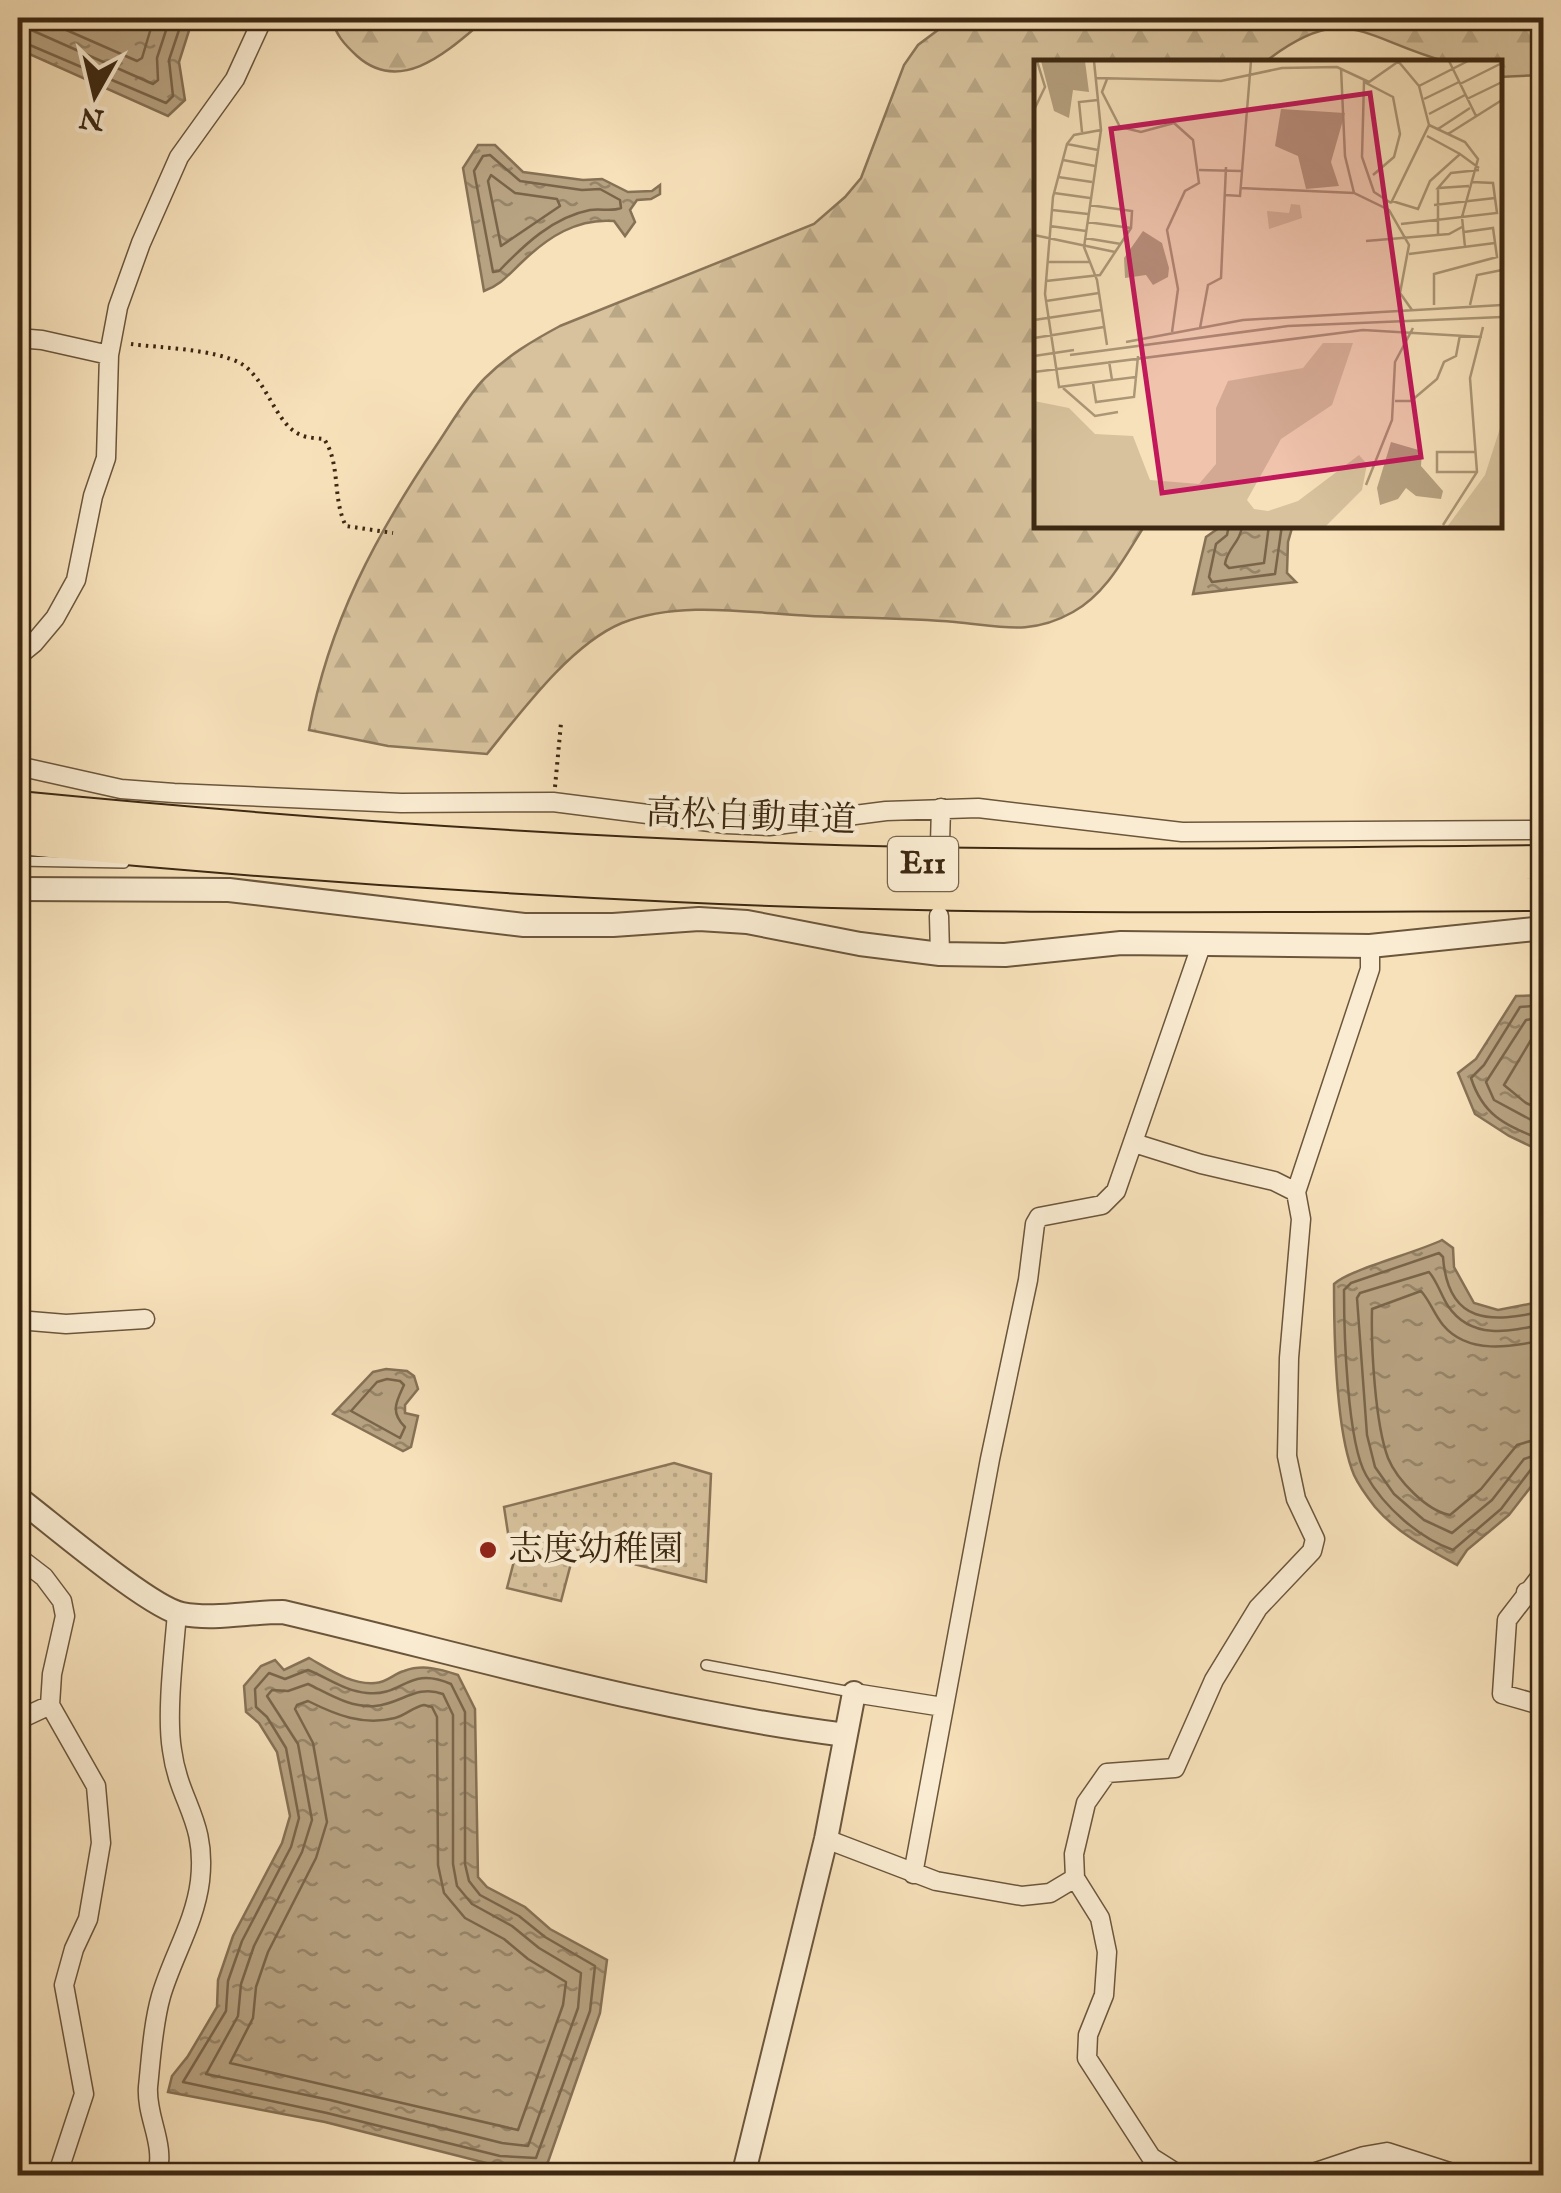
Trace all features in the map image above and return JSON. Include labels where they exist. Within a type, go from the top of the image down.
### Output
[{"type":"highway","name":"高松自動車道","points":[[18,808],[303,835],[674,856],[1115,866],[1544,862]]},
{"type":"highway","name":"高松自動車道","points":[[18,838],[272,860],[675,886],[1133,896],[1544,894]]},
{"type":"street","points":[[18,656],[54,618],[76,580],[106,458],[110,348],[118,307],[141,243],[179,157],[234,79],[263,18]]},
{"type":"street","points":[[18,338],[110,348]]},
{"type":"street","points":[[18,766],[122,788],[241,798],[554,802],[769,826],[886,810],[978,808],[1182,832],[1544,830]]},
{"type":"street","points":[[940,844],[941,808]]},
{"type":"street","points":[[18,889],[228,890],[524,925],[613,926],[699,919],[748,922],[860,944],[940,954],[1005,954],[1120,943],[1370,946],[1544,928]]},
{"type":"street","points":[[938,916],[940,954]]},
{"type":"street","points":[[913,1874],[1015,1328],[1028,1280],[1035,1224],[1039,1217],[1102,1205],[1116,1191],[1202,943]]},
{"type":"street","points":[[1181,2176],[1151,2157],[1087,2058],[1088,2035],[1104,1995],[1107,1952],[1100,1918],[1075,1878],[1074,1854],[1086,1802],[1107,1773],[1175,1768],[1214,1680],[1258,1608],[1312,1552],[1315,1539],[1296,1499],[1288,1456],[1290,1340],[1301,1219],[1296,1192],[1370,969],[1370,946]]},
{"type":"street","points":[[1134,1143],[1274,1181],[1296,1192]]},
{"type":"street","points":[[18,1320],[66,1324],[145,1319]]},
{"type":"street","points":[[18,1498],[176,1613],[206,1617],[282,1612],[546,1678],[717,1714],[846,1735]]},
{"type":"street","points":[[18,1557],[44,1576],[62,1601],[65,1616],[52,1674],[50,1705],[96,1786],[102,1843],[88,1919],[64,1985],[84,2094],[57,2176]]},
{"type":"street","points":[[1544,1572],[1508,1620],[1502,1694],[1544,1706]]},
{"type":"street","points":[[1526,1592],[1544,1602]]},
{"type":"street","points":[[157,2176],[162,2160],[148,2091],[157,2018],[161,1996],[196,1901],[202,1841],[171,1747],[176,1613]]},
{"type":"street","points":[[743,2176],[826,1840],[854,1693],[944,1707]]},
{"type":"street","points":[[18,1720],[50,1705]]},
{"type":"street","points":[[826,1840],[936,1881],[1022,1896],[1050,1893],[1075,1878]]},
{"type":"street","points":[[1304,2176],[1387,2152],[1462,2176]]},
{"type":"lane","points":[[74,802],[185,824]]},
{"type":"lane","points":[[18,860],[135,863]]},
{"type":"lane","points":[[155,862],[272,860]]},
{"type":"lane","points":[[706,1664],[854,1693]]},
{"type":"path","points":[[110,348],[224,357],[242,364],[255,375],[289,426],[299,435],[324,440],[332,450],[338,510],[346,526],[393,533]]},
{"type":"path","points":[[554,802],[561,723]]},
{"type":"green space","points":[[331,18],[487,18],[443,54],[409,70],[392,71],[374,67],[357,56],[341,39]]},
{"type":"green space","points":[[954,18],[1543,18],[1543,75],[1501,77],[1501,60],[1443,60],[1372,35],[1335,28],[1315,32],[1268,60],[1034,60],[1034,528],[1143,528],[1096,595],[1073,612],[1043,624],[1015,628],[740,611],[668,612],[622,623],[584,646],[548,681],[487,754],[388,746],[309,730],[329,653],[374,547],[478,385],[511,356],[560,326],[814,224],[861,178],[904,65],[918,45]]},
{"type":"green space","points":[[674,1463],[711,1474],[706,1582],[508,1533],[504,1507]]},
{"type":"green space","points":[[520,1538],[574,1552],[561,1601],[507,1588]]},
{"type":"water","points":[[18,18],[193,18],[179,62],[185,100],[168,116],[18,49]]},
{"type":"water","points":[[478,145],[495,145],[523,172],[602,179],[628,192],[652,191],[660,185],[660,194],[637,200],[630,210],[635,222],[625,236],[614,221],[575,226],[542,245],[484,291],[463,168]]},
{"type":"water","points":[[1219,528],[1292,528],[1287,573],[1296,582],[1193,594],[1206,537]]},
{"type":"water","points":[[1544,995],[1543,1152],[1475,1114],[1458,1073],[1476,1059],[1516,996]]},
{"type":"water","points":[[1442,1240],[1453,1248],[1454,1267],[1474,1303],[1498,1310],[1544,1301],[1543,1471],[1509,1515],[1467,1550],[1457,1565],[1393,1525],[1358,1483],[1343,1434],[1336,1355],[1334,1284]]},
{"type":"water","points":[[407,1371],[414,1376],[418,1389],[405,1405],[405,1413],[418,1416],[411,1447],[403,1451],[333,1414],[373,1372]]},
{"type":"water","points":[[309,1658],[340,1675],[366,1683],[418,1668],[458,1675],[475,1709],[478,1877],[487,1887],[525,1907],[550,1929],[607,1960],[600,2013],[548,2162],[539,2168],[498,2166],[325,2122],[168,2092],[172,2076],[217,2007],[218,1980],[233,1936],[282,1843],[290,1816],[277,1752],[259,1723],[246,1712],[244,1686],[261,1666],[275,1660],[284,1670]]},
{"type":"place","name":"志度幼稚園","points":[[488,1550]]}]
